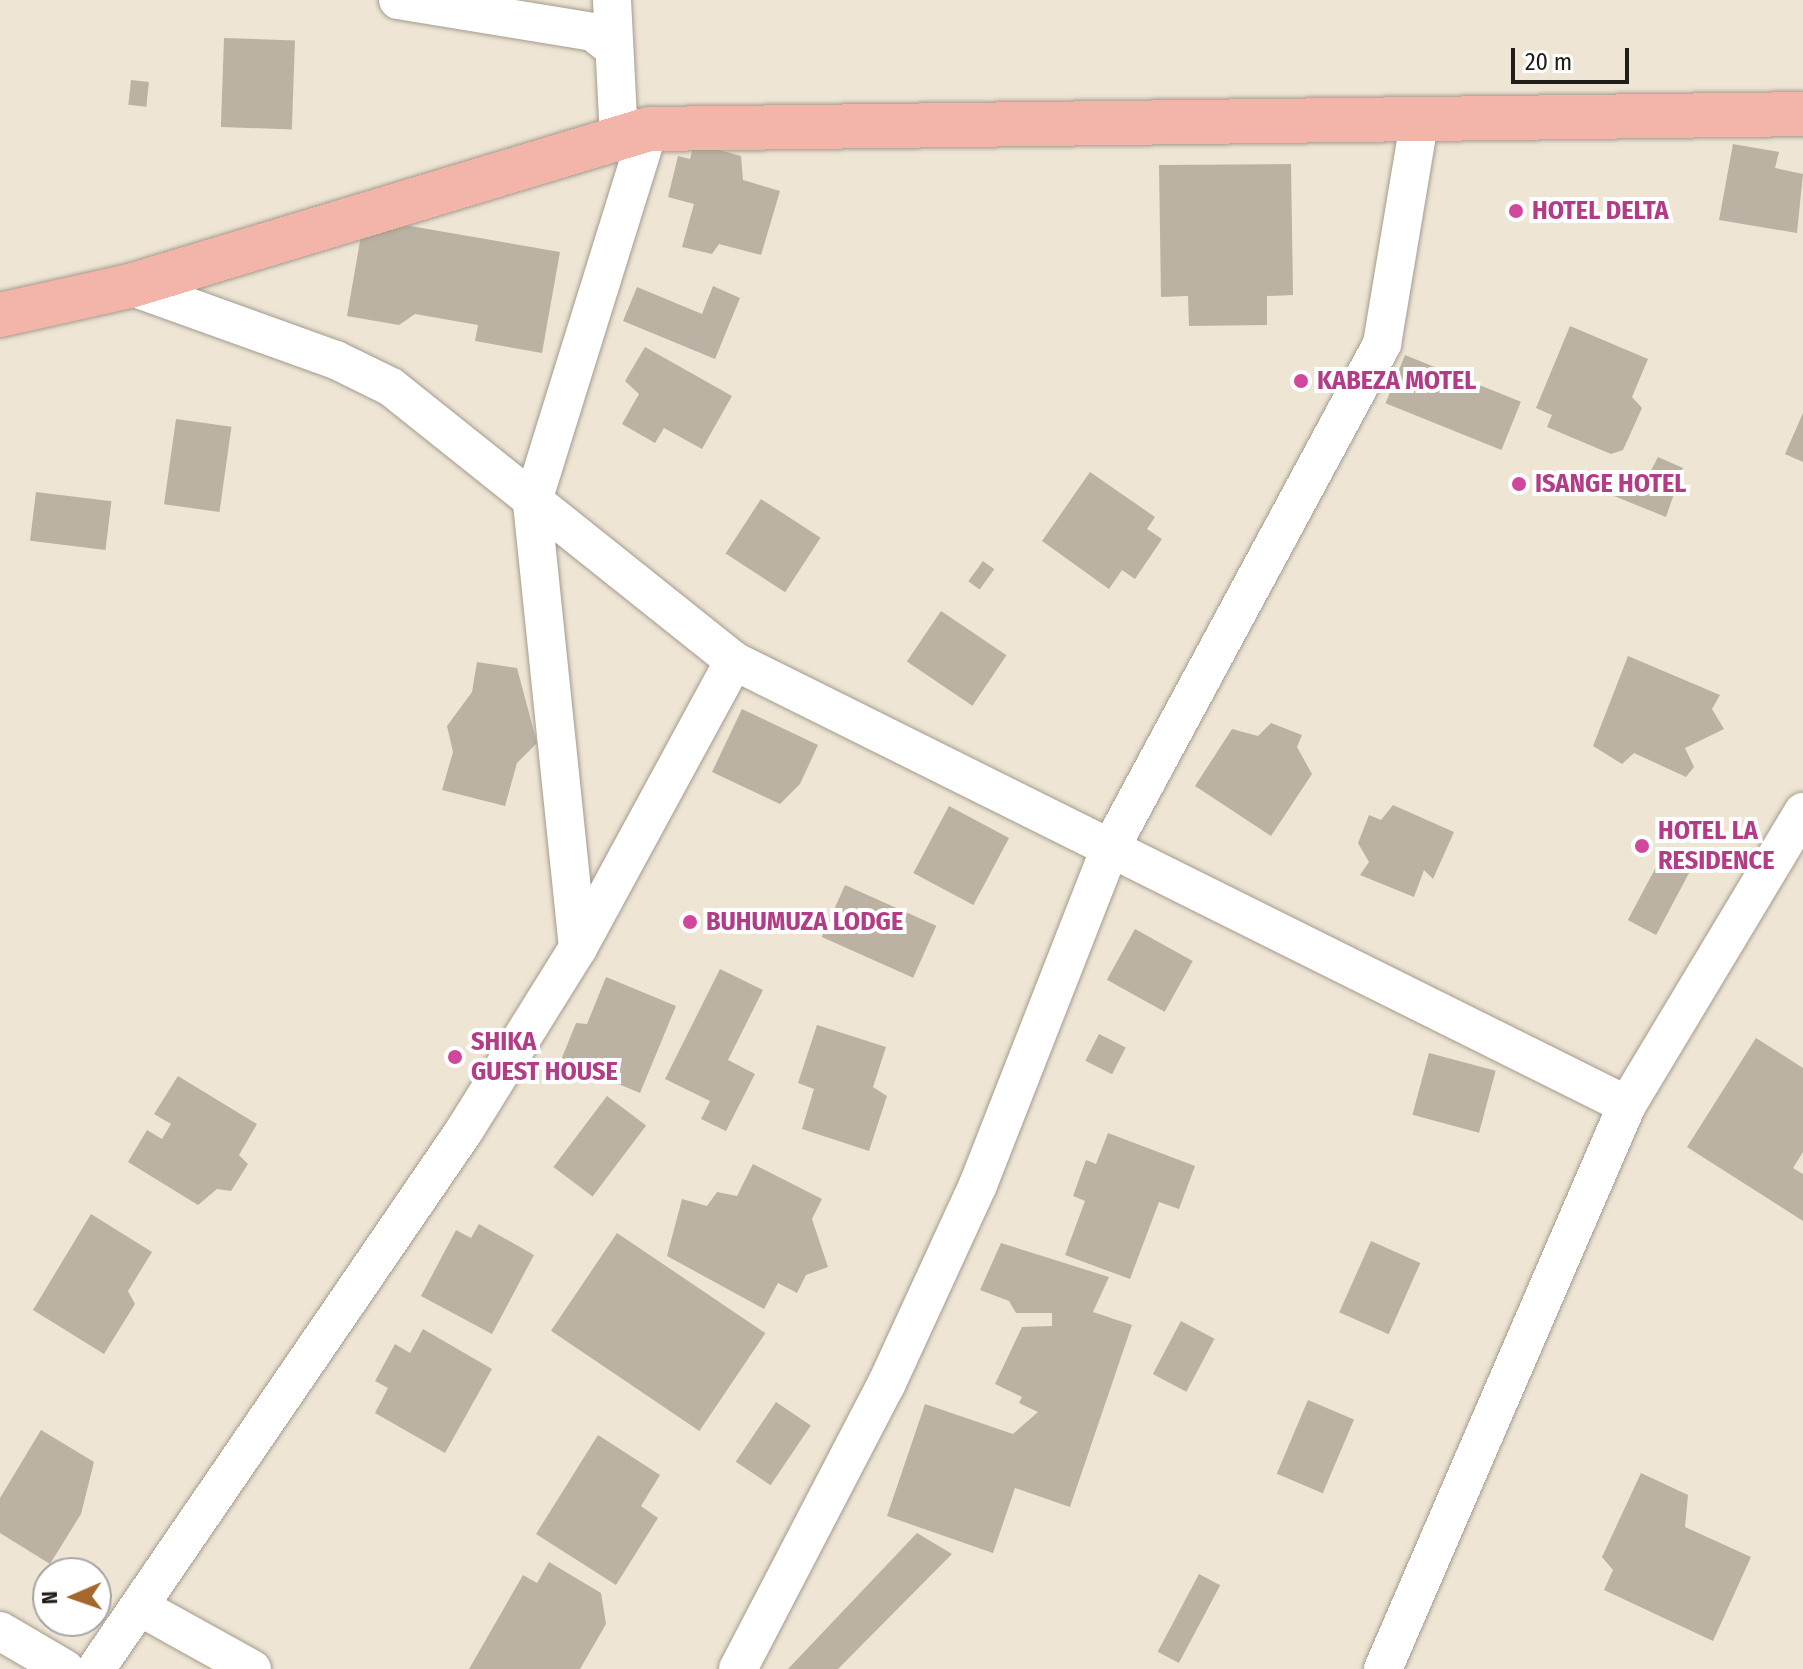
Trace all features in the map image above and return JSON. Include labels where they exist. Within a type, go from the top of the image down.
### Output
[{"type":"main road","points":[[0,315],[130,286],[634,134],[1419,123],[1803,114]]},
{"type":"street","points":[[398,0],[593,32],[611,46]]},
{"type":"street","points":[[578,948],[532,504],[634,134],[611,46],[612,0]]},
{"type":"street","points":[[738,1669],[879,1399],[978,1185],[1110,849],[1382,344],[1419,123]]},
{"type":"street","points":[[130,286],[336,360],[391,387],[532,504],[734,661],[1627,1105]]},
{"type":"street","points":[[96,1669],[464,1131],[578,948],[734,661]]},
{"type":"street","points":[[1383,1669],[1627,1105],[1803,812]]},
{"type":"street","points":[[140,1607],[252,1669]]},
{"type":"street","points":[[0,1631],[65,1669]]},
{"type":"building","points":[[224,38],[295,40],[292,129],[221,127]]},
{"type":"building","points":[[131,80],[149,82],[146,107],[128,105]]},
{"type":"building","points":[[694,143],[741,156],[743,180],[780,191],[761,255],[719,244],[712,254],[682,247],[694,204],[668,197],[678,156],[690,159]]},
{"type":"building","points":[[1733,144],[1779,152],[1775,168],[1803,174],[1797,233],[1719,220]]},
{"type":"building","points":[[1291,164],[1293,295],[1267,296],[1267,325],[1189,326],[1188,296],[1161,297],[1159,165]]},
{"type":"building","points":[[364,218],[560,252],[542,353],[475,341],[478,325],[415,314],[399,325],[347,316]]},
{"type":"building","points":[[713,286],[740,298],[715,359],[623,321],[637,287],[702,314]]},
{"type":"building","points":[[1570,326],[1648,359],[1632,397],[1642,408],[1623,450],[1611,454],[1547,427],[1552,415],[1536,408]]},
{"type":"building","points":[[645,347],[732,396],[702,449],[664,428],[655,443],[622,424],[639,394],[625,381]]},
{"type":"building","points":[[1405,355],[1521,402],[1501,450],[1386,403]]},
{"type":"building","points":[[1803,413],[1803,462],[1785,454]]},
{"type":"building","points":[[176,419],[231,427],[219,512],[164,504]]},
{"type":"building","points":[[1658,457],[1683,468],[1666,517],[1614,496],[1625,470],[1646,480]]},
{"type":"building","points":[[1090,472],[1155,517],[1147,529],[1162,539],[1135,579],[1122,570],[1109,589],[1042,541]]},
{"type":"building","points":[[36,492],[111,501],[105,550],[30,541]]},
{"type":"building","points":[[761,499],[821,538],[785,592],[726,554]]},
{"type":"building","points":[[983,561],[994,569],[980,589],[968,581]]},
{"type":"building","points":[[941,611],[1006,655],[972,706],[907,662]]},
{"type":"building","points":[[1628,656],[1720,695],[1712,709],[1724,729],[1685,748],[1694,767],[1686,777],[1634,753],[1622,764],[1593,746]]},
{"type":"building","points":[[477,662],[517,668],[537,743],[517,763],[505,806],[442,790],[453,752],[447,726],[472,692]]},
{"type":"building","points":[[742,709],[818,745],[800,784],[780,804],[712,772]]},
{"type":"building","points":[[1271,723],[1302,735],[1297,747],[1312,774],[1271,836],[1195,786],[1232,729],[1258,736]]},
{"type":"building","points":[[1393,805],[1454,832],[1433,879],[1424,870],[1414,897],[1360,875],[1369,862],[1358,843],[1369,815],[1381,820]]},
{"type":"building","points":[[949,806],[1009,838],[973,905],[913,873]]},
{"type":"building","points":[[1664,852],[1692,867],[1656,935],[1628,920]]},
{"type":"building","points":[[845,885],[936,926],[913,978],[822,937]]},
{"type":"building","points":[[1135,929],[1193,961],[1165,1012],[1107,980]]},
{"type":"building","points":[[720,969],[763,990],[728,1060],[755,1074],[726,1131],[701,1119],[710,1101],[665,1079]]},
{"type":"building","points":[[606,977],[676,1006],[640,1093],[561,1060],[576,1023],[587,1024]]},
{"type":"building","points":[[817,1025],[886,1047],[873,1087],[887,1096],[869,1151],[802,1129],[814,1089],[798,1083]]},
{"type":"building","points":[[1099,1034],[1126,1048],[1112,1074],[1085,1061]]},
{"type":"building","points":[[1756,1038],[1803,1068],[1803,1152],[1793,1168],[1803,1174],[1803,1221],[1687,1147]]},
{"type":"building","points":[[1429,1053],[1496,1071],[1479,1133],[1412,1115]]},
{"type":"building","points":[[178,1076],[257,1124],[239,1155],[248,1164],[231,1191],[217,1189],[198,1205],[128,1162],[147,1130],[162,1139],[171,1124],[154,1114]]},
{"type":"building","points":[[607,1096],[646,1125],[593,1197],[553,1167]]},
{"type":"building","points":[[1108,1133],[1195,1166],[1179,1209],[1159,1202],[1130,1279],[1065,1255],[1085,1201],[1073,1196],[1086,1160],[1096,1164]]},
{"type":"building","points":[[753,1164],[822,1199],[812,1219],[828,1267],[806,1275],[797,1293],[778,1283],[764,1309],[667,1256],[682,1199],[707,1206],[717,1192],[737,1196]]},
{"type":"building","points":[[91,1214],[152,1252],[128,1291],[135,1304],[104,1354],[33,1310]]},
{"type":"building","points":[[479,1224],[534,1255],[492,1334],[421,1296],[456,1230],[471,1238]]},
{"type":"building","points":[[617,1233],[765,1333],[699,1431],[551,1331]]},
{"type":"building","points":[[1371,1241],[1420,1263],[1389,1334],[1339,1312]]},
{"type":"building","points":[[1001,1243],[1109,1277],[1093,1312],[1132,1325],[1070,1507],[1015,1488],[993,1553],[887,1516],[925,1404],[1013,1434],[1038,1412],[1019,1403],[1022,1397],[995,1384],[1022,1327],[1052,1326],[1052,1313],[1016,1313],[1009,1301],[980,1290]]},
{"type":"building","points":[[1181,1321],[1215,1339],[1186,1392],[1153,1374]]},
{"type":"building","points":[[423,1329],[492,1369],[445,1453],[375,1413],[388,1388],[375,1381],[395,1344],[410,1353]]},
{"type":"building","points":[[1308,1400],[1354,1420],[1323,1493],[1277,1474]]},
{"type":"building","points":[[776,1402],[811,1425],[771,1485],[736,1462]]},
{"type":"building","points":[[41,1430],[94,1462],[81,1514],[54,1557],[39,1557],[0,1533],[0,1498]]},
{"type":"building","points":[[598,1435],[660,1475],[641,1506],[658,1518],[616,1585],[536,1534]]},
{"type":"building","points":[[1641,1473],[1688,1495],[1685,1527],[1751,1557],[1713,1641],[1604,1590],[1613,1570],[1602,1557]]},
{"type":"building","points":[[917,1533],[952,1554],[838,1669],[788,1669]]},
{"type":"building","points":[[549,1562],[601,1593],[606,1624],[580,1669],[469,1669],[523,1575],[537,1583]]},
{"type":"building","points":[[1199,1574],[1220,1585],[1179,1663],[1158,1652]]},
{"type":"place","name":"HOTEL DELTA","points":[[1516,211]]},
{"type":"place","name":"KABEZA MOTEL","points":[[1301,381]]},
{"type":"place","name":"ISANGE HOTEL","points":[[1519,484]]},
{"type":"place","name":"HOTEL LA RESIDENCE","points":[[1642,846]]},
{"type":"place","name":"BUHUMUZA LODGE","points":[[690,922]]},
{"type":"place","name":"SHIKA GUEST HOUSE","points":[[455,1057]]}]
